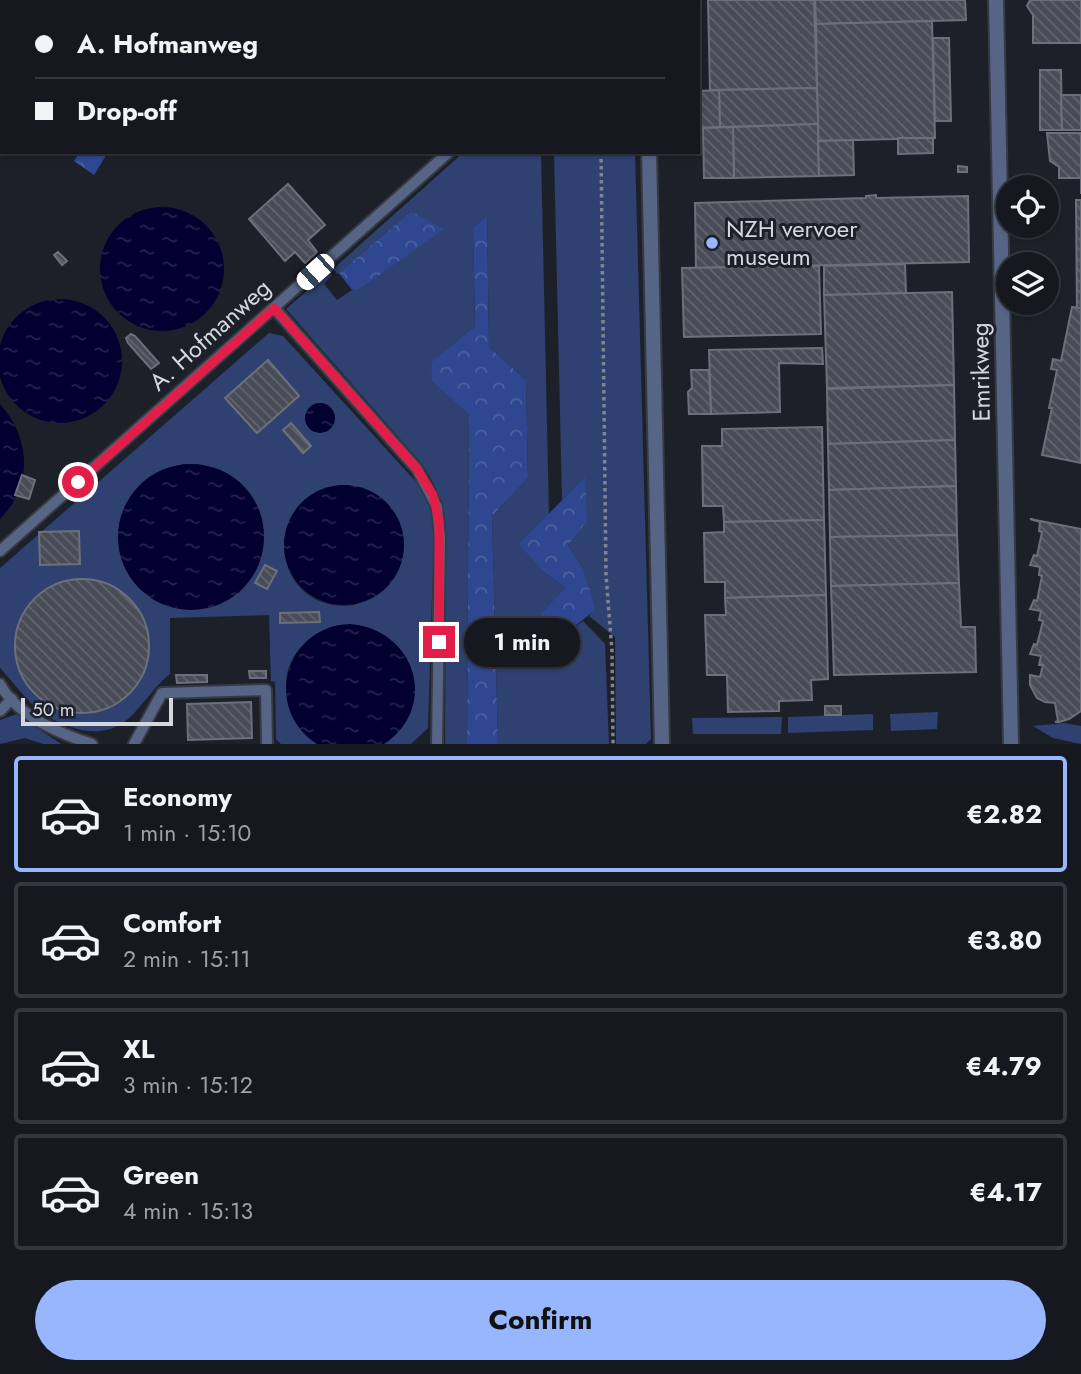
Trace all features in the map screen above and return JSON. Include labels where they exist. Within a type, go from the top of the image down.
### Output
[{"type":"street","name":"Emrikweg","points":[[996,0],[1011,744]]},
{"type":"street","points":[[649,154],[662,744]]},
{"type":"lane","points":[[431,154],[438,162]]},
{"type":"lane","name":"A. Hofmanweg","points":[[0,551],[447,154]]},
{"type":"lane","points":[[274,308],[417,469],[437,507],[440,538],[437,744]]},
{"type":"lane","points":[[0,684],[25,710],[59,731],[92,744]]},
{"type":"lane","points":[[134,744],[162,693],[266,690],[267,744]]},
{"type":"lane","points":[[0,711],[12,699]]},
{"type":"path","points":[[601,154],[606,575],[612,651],[613,744]]},
{"type":"shaded area","points":[[462,154],[541,154],[549,516],[520,544],[542,571],[565,588],[542,614],[565,634],[583,621],[605,644],[609,744],[498,744],[492,516],[528,478],[526,380],[489,347],[487,216],[473,227],[475,326],[433,362],[431,381],[469,413],[467,744],[445,744],[446,530],[438,496],[422,464],[286,309],[329,272],[332,275],[324,284],[337,300],[352,290],[363,287],[443,229],[411,211],[339,273],[333,269]]},
{"type":"shaded area","points":[[554,154],[635,154],[651,739],[646,744],[616,744],[615,637],[589,616],[594,610],[584,570],[568,545],[585,478],[562,500]]},
{"type":"shaded area","points":[[269,333],[283,336],[418,484],[431,508],[434,532],[428,728],[411,744],[384,744],[403,726],[411,710],[414,685],[409,664],[397,647],[377,632],[356,626],[335,627],[315,635],[300,649],[289,666],[286,687],[292,710],[299,725],[317,744],[281,744],[276,739],[275,682],[271,681],[269,615],[170,618],[170,674],[133,715],[121,724],[102,731],[72,728],[39,711],[0,668],[0,568]],"holes":[[[186,464],[211,467],[232,476],[248,491],[259,509],[263,529],[262,551],[254,572],[239,593],[158,602],[138,585],[125,566],[119,544],[120,523],[127,502],[141,485],[161,471]],[[344,485],[365,489],[377,495],[403,535],[403,557],[355,605],[327,603],[305,592],[291,575],[285,553],[286,531],[296,510],[315,494]]]},
{"type":"shaded area","points":[[938,712],[937,729],[891,731],[890,714]]},
{"type":"shaded area","points":[[17,714],[61,744],[43,744],[25,738],[0,744],[0,720]]},
{"type":"shaded area","points":[[873,714],[873,730],[788,733],[788,717]]},
{"type":"shaded area","points":[[782,717],[781,734],[693,734],[692,718]]},
{"type":"shaded area","points":[[1064,723],[1081,726],[1081,744],[1053,738],[1033,726]]},
{"type":"green space","points":[[79,154],[107,154],[94,175],[74,161]]},
{"type":"green space","points":[[411,211],[444,229],[363,287],[352,290],[339,273]]},
{"type":"green space","points":[[487,216],[489,347],[526,380],[528,478],[492,516],[498,744],[467,744],[469,414],[431,381],[432,362],[475,326],[473,227]]},
{"type":"green space","points":[[585,477],[587,521],[568,545],[584,570],[595,610],[565,634],[541,614],[565,588],[542,571],[519,544]]},
{"type":"water","points":[[162,207],[186,212],[205,226],[219,245],[224,269],[219,293],[205,312],[186,326],[162,331],[138,326],[119,312],[105,293],[100,269],[105,245],[119,226],[138,212]]},
{"type":"water","points":[[48,300],[72,300],[94,310],[104,317],[111,327],[121,349],[121,373],[111,395],[104,405],[94,412],[72,422],[48,422],[26,412],[16,405],[9,395],[-1,373],[-1,349],[9,327],[16,317],[26,310]]},
{"type":"water","points":[[320,403],[331,407],[335,418],[331,429],[320,433],[309,429],[305,418],[309,407]]},
{"type":"water","points":[[0,404],[18,432],[24,462],[18,492],[0,519]]},
{"type":"water","points":[[191,464],[219,469],[243,485],[259,509],[264,537],[259,565],[243,589],[219,605],[191,610],[163,605],[139,589],[123,565],[118,537],[123,509],[139,485],[163,469]]},
{"type":"water","points":[[344,485],[367,489],[387,502],[400,522],[404,545],[400,568],[387,588],[367,601],[344,605],[321,601],[301,588],[288,568],[284,545],[288,522],[301,502],[321,489]]},
{"type":"water","points":[[350,624],[372,629],[391,640],[404,654],[412,672],[415,691],[411,710],[401,728],[384,744],[317,744],[300,729],[290,711],[286,691],[288,672],[296,654],[310,639],[328,628]]},
{"type":"building","points":[[708,0],[814,0],[817,88],[710,90]]},
{"type":"building","points":[[815,0],[965,0],[966,20],[816,24]]},
{"type":"building","points":[[1030,0],[1081,0],[1081,43],[1033,43],[1033,15],[1027,6]]},
{"type":"building","points":[[932,21],[935,138],[818,141],[816,24]]},
{"type":"building","points":[[933,38],[949,38],[951,121],[935,121]]},
{"type":"building","points":[[1040,70],[1061,70],[1062,130],[1040,130]]},
{"type":"building","points":[[817,88],[818,124],[720,127],[719,90]]},
{"type":"building","points":[[719,90],[720,127],[700,128],[700,91]]},
{"type":"building","points":[[1061,95],[1081,95],[1081,130],[1062,130]]},
{"type":"building","points":[[818,124],[819,176],[734,178],[733,127]]},
{"type":"building","points":[[733,127],[734,178],[704,178],[703,128]]},
{"type":"building","points":[[1047,133],[1081,133],[1081,178],[1059,178],[1059,167],[1050,161]]},
{"type":"building","points":[[898,138],[933,138],[933,153],[898,154]]},
{"type":"building","points":[[853,140],[854,175],[819,176],[818,141]]},
{"type":"building","points":[[958,166],[967,167],[967,172],[958,172]]},
{"type":"building","points":[[288,184],[325,225],[308,240],[317,252],[305,263],[295,252],[285,261],[249,219]]},
{"type":"building","points":[[876,195],[876,198],[968,196],[969,262],[696,268],[695,203],[866,198]]},
{"type":"building","points":[[1076,200],[1081,200],[1081,308],[1077,308]]},
{"type":"building","points":[[58,252],[67,261],[62,265],[54,255]]},
{"type":"building","points":[[905,264],[906,293],[824,295],[824,266]]},
{"type":"building","points":[[819,266],[821,334],[684,337],[682,268]]},
{"type":"building","points":[[952,292],[954,385],[827,388],[824,295]]},
{"type":"building","points":[[1072,307],[1081,308],[1081,463],[1042,455],[1057,370],[1051,369],[1053,359],[1061,361]]},
{"type":"building","points":[[131,334],[159,363],[151,369],[128,343],[126,338]]},
{"type":"building","points":[[822,348],[823,364],[779,363],[780,412],[711,414],[709,350]]},
{"type":"building","points":[[268,360],[299,396],[257,433],[225,398]]},
{"type":"building","points":[[691,370],[709,370],[711,414],[689,414]]},
{"type":"building","points":[[954,385],[955,440],[828,444],[827,389]]},
{"type":"building","points":[[291,423],[311,446],[303,453],[283,430]]},
{"type":"building","points":[[822,427],[824,520],[724,522],[723,506],[703,506],[702,446],[722,446],[722,429]]},
{"type":"building","points":[[955,440],[956,486],[829,490],[828,444]]},
{"type":"building","points":[[22,475],[35,480],[29,499],[15,495]]},
{"type":"building","points":[[956,486],[957,535],[830,537],[829,490]]},
{"type":"building","points":[[1030,519],[1081,529],[1081,711],[1059,722],[1055,722],[1058,721],[1055,703],[1037,698],[1030,685],[1030,675],[1040,677],[1043,665],[1039,665],[1041,656],[1030,654],[1034,644],[1037,645],[1043,621],[1039,620],[1041,611],[1030,609],[1034,600],[1037,601],[1042,576],[1039,575],[1040,567],[1030,565],[1034,555],[1037,556],[1042,532],[1039,531],[1040,522]]},
{"type":"building","points":[[824,520],[826,595],[725,598],[725,582],[705,582],[704,533],[724,532],[724,522]]},
{"type":"building","points":[[79,531],[80,564],[40,565],[39,532]]},
{"type":"building","points":[[957,535],[959,583],[831,586],[830,537]]},
{"type":"building","points":[[265,565],[277,571],[267,589],[255,583]]},
{"type":"building","points":[[82,579],[108,584],[129,599],[144,620],[149,646],[144,672],[129,693],[108,708],[82,713],[56,708],[35,693],[20,672],[15,646],[20,620],[35,599],[56,584]]},
{"type":"building","points":[[959,583],[961,627],[975,627],[976,672],[834,675],[831,586]]},
{"type":"building","points":[[826,595],[828,679],[811,680],[812,700],[779,701],[779,711],[728,712],[727,675],[707,675],[705,615],[726,615],[725,598]]},
{"type":"building","points":[[319,612],[320,622],[280,623],[280,613]]},
{"type":"building","points":[[249,671],[266,671],[266,678],[250,678]]},
{"type":"building","points":[[176,675],[207,675],[207,682],[177,683]]},
{"type":"building","points":[[251,702],[252,738],[188,740],[187,704]]},
{"type":"building","points":[[825,706],[841,706],[841,715],[825,715]]},
{"type":"place","name":"NZH vervoer museum","points":[[712,243]]},
{"type":"route","points":[[78,482],[274,308],[417,469],[433,495],[440,538],[439,642]]}]
